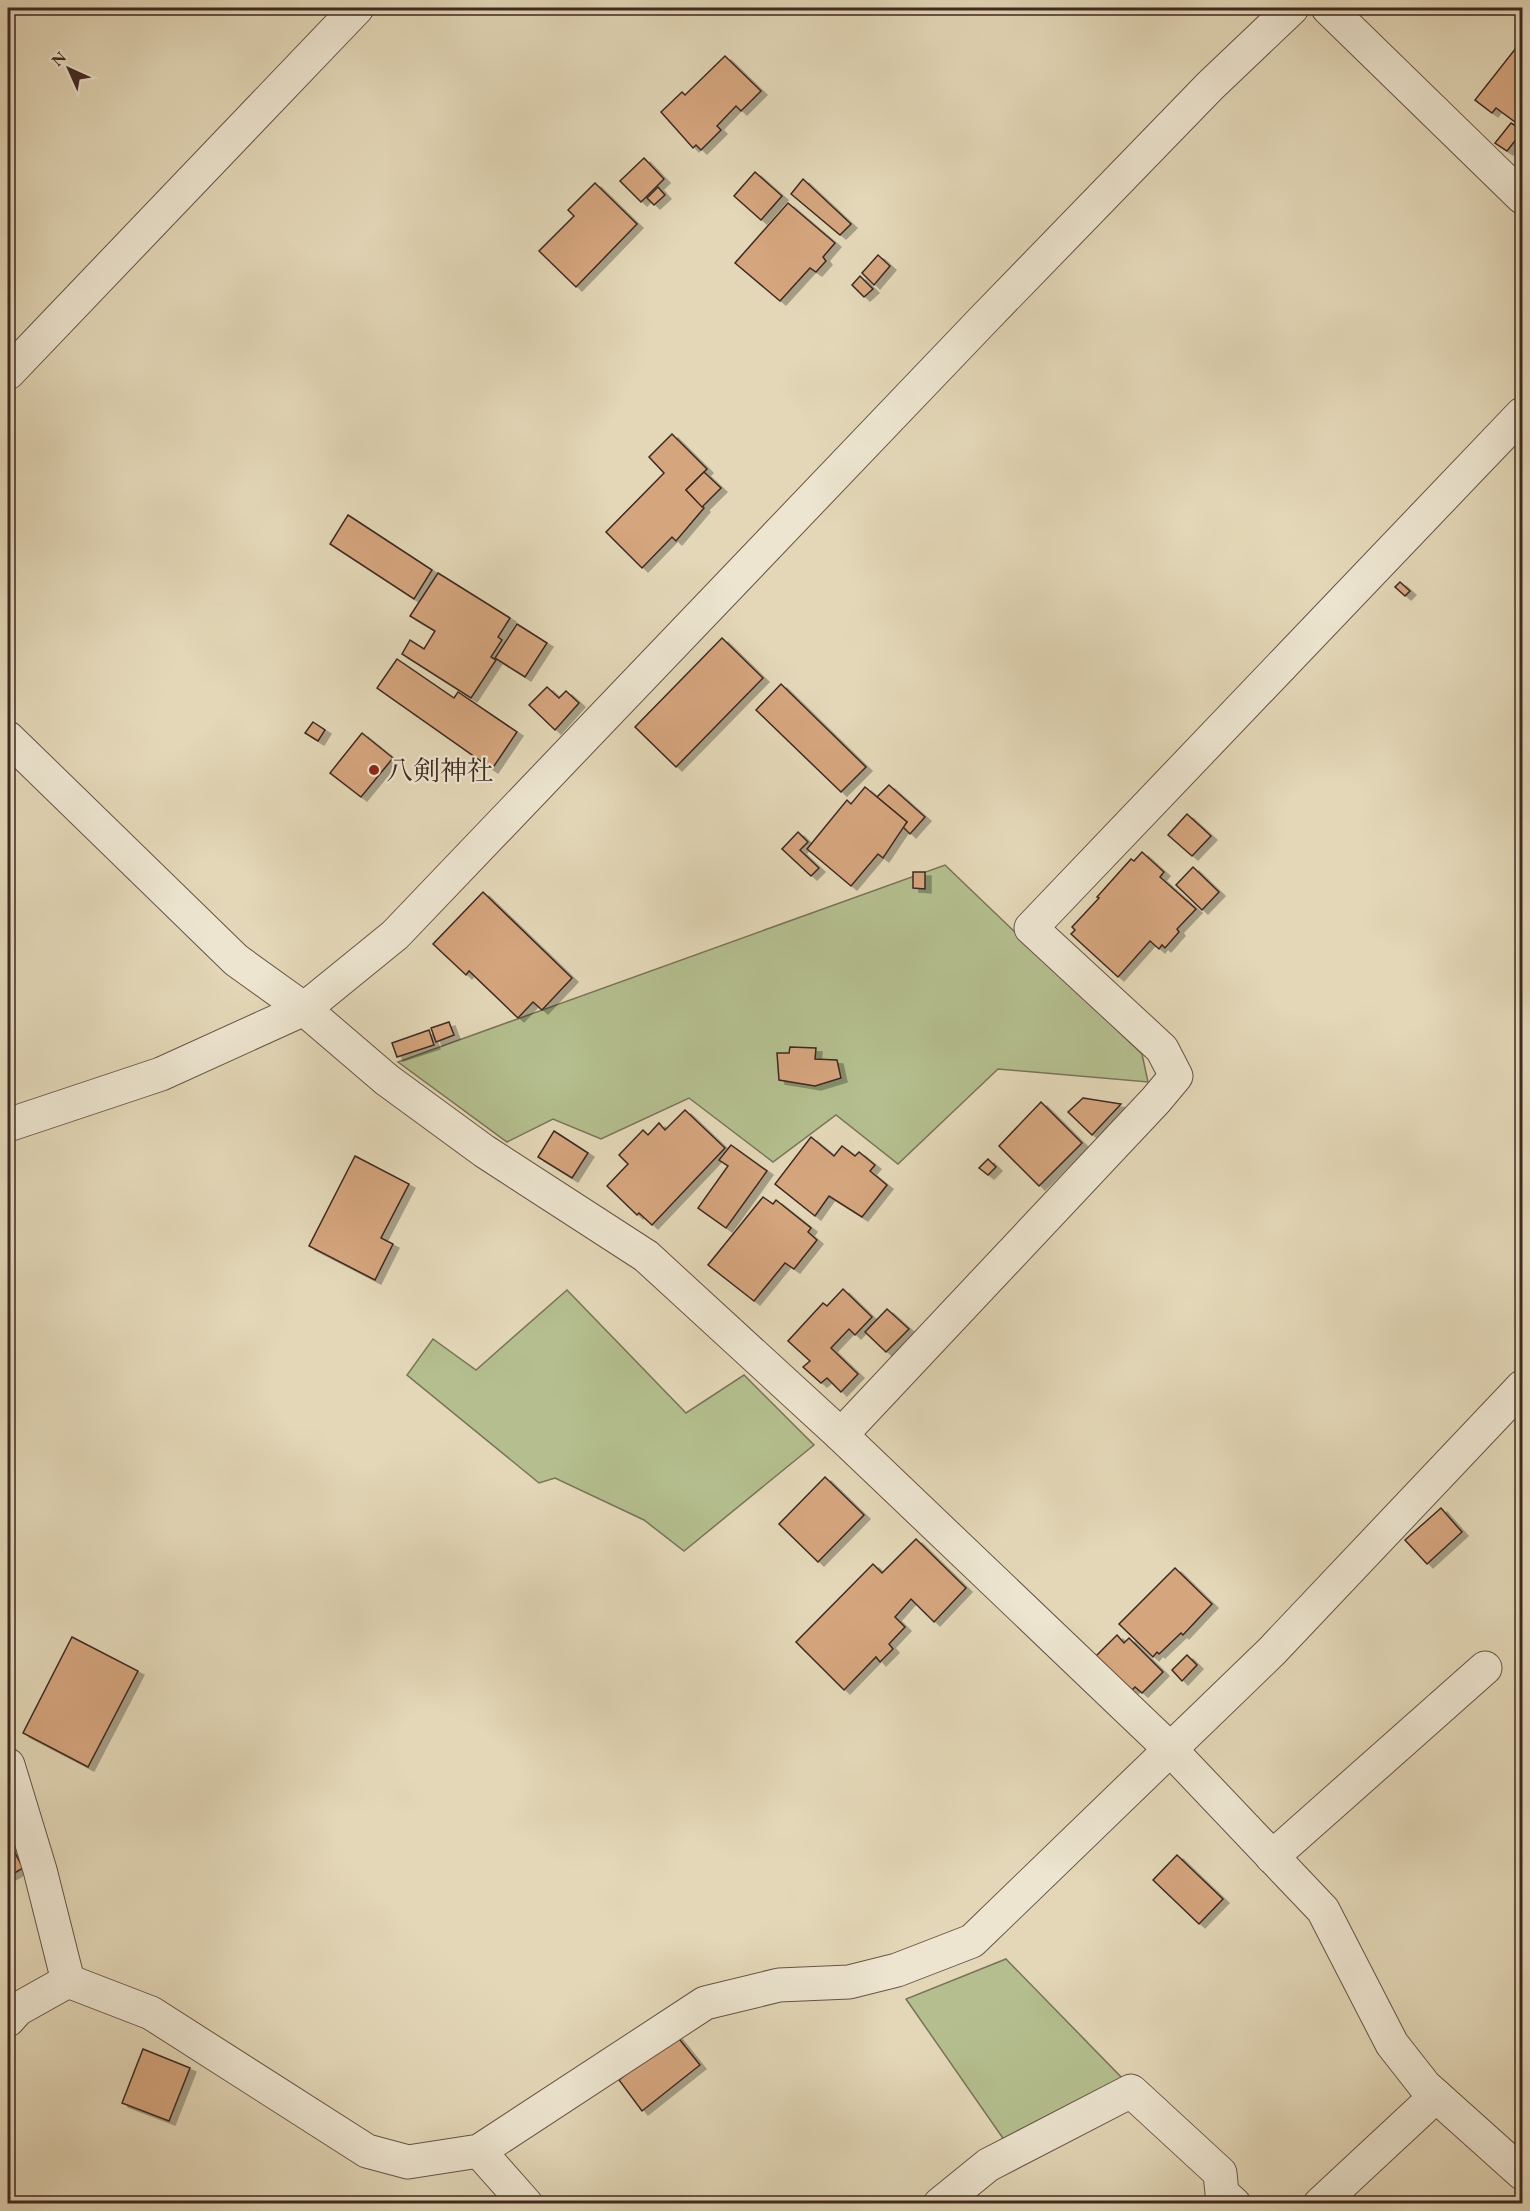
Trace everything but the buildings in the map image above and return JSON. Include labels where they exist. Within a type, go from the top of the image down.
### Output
[{"type":"street","points":[[8,373],[357,8]]},
{"type":"street","points":[[8,1125],[161,1074],[304,1009],[395,935],[1007,295],[1210,86],[1292,8]]},
{"type":"street","points":[[1328,8],[1522,197]]},
{"type":"street","points":[[841,1435],[1176,1076],[1162,1050],[1031,928],[1522,414]]},
{"type":"street","points":[[8,738],[236,960],[304,1009],[387,1080],[484,1151],[646,1256],[841,1435],[1170,1749],[1323,1910],[1392,2044],[1425,2086],[1522,2173]]},
{"type":"street","points":[[68,1981],[151,2013],[367,2151],[408,2162],[479,2151],[705,2003],[779,1985],[849,1982],[897,1970],[972,1941],[1272,1651],[1522,1387]]},
{"type":"street","points":[[1272,1857],[1485,1668]]},
{"type":"street","points":[[8,1766],[40,1870],[68,1981]]},
{"type":"street","points":[[8,2020],[18,2009],[68,1981]]},
{"type":"street","points":[[940,2204],[988,2165],[1131,2091],[1220,2173],[1221,2193],[1234,2204]]},
{"type":"street","points":[[1320,2204],[1436,2096]]},
{"type":"street","points":[[479,2151],[526,2204]]},
{"type":"green space","points":[[945,865],[1142,1054],[1148,1082],[998,1069],[898,1164],[836,1115],[773,1162],[689,1098],[601,1139],[553,1119],[507,1142],[398,1062]]},
{"type":"green space","points":[[567,1290],[686,1413],[744,1375],[814,1445],[684,1551],[644,1520],[555,1478],[539,1483],[407,1375],[433,1339],[476,1370]]},
{"type":"green space","points":[[1006,1959],[1125,2081],[1016,2157],[906,1999]]},
{"type":"place","name":"八剣神社","points":[[374,770]]}]
